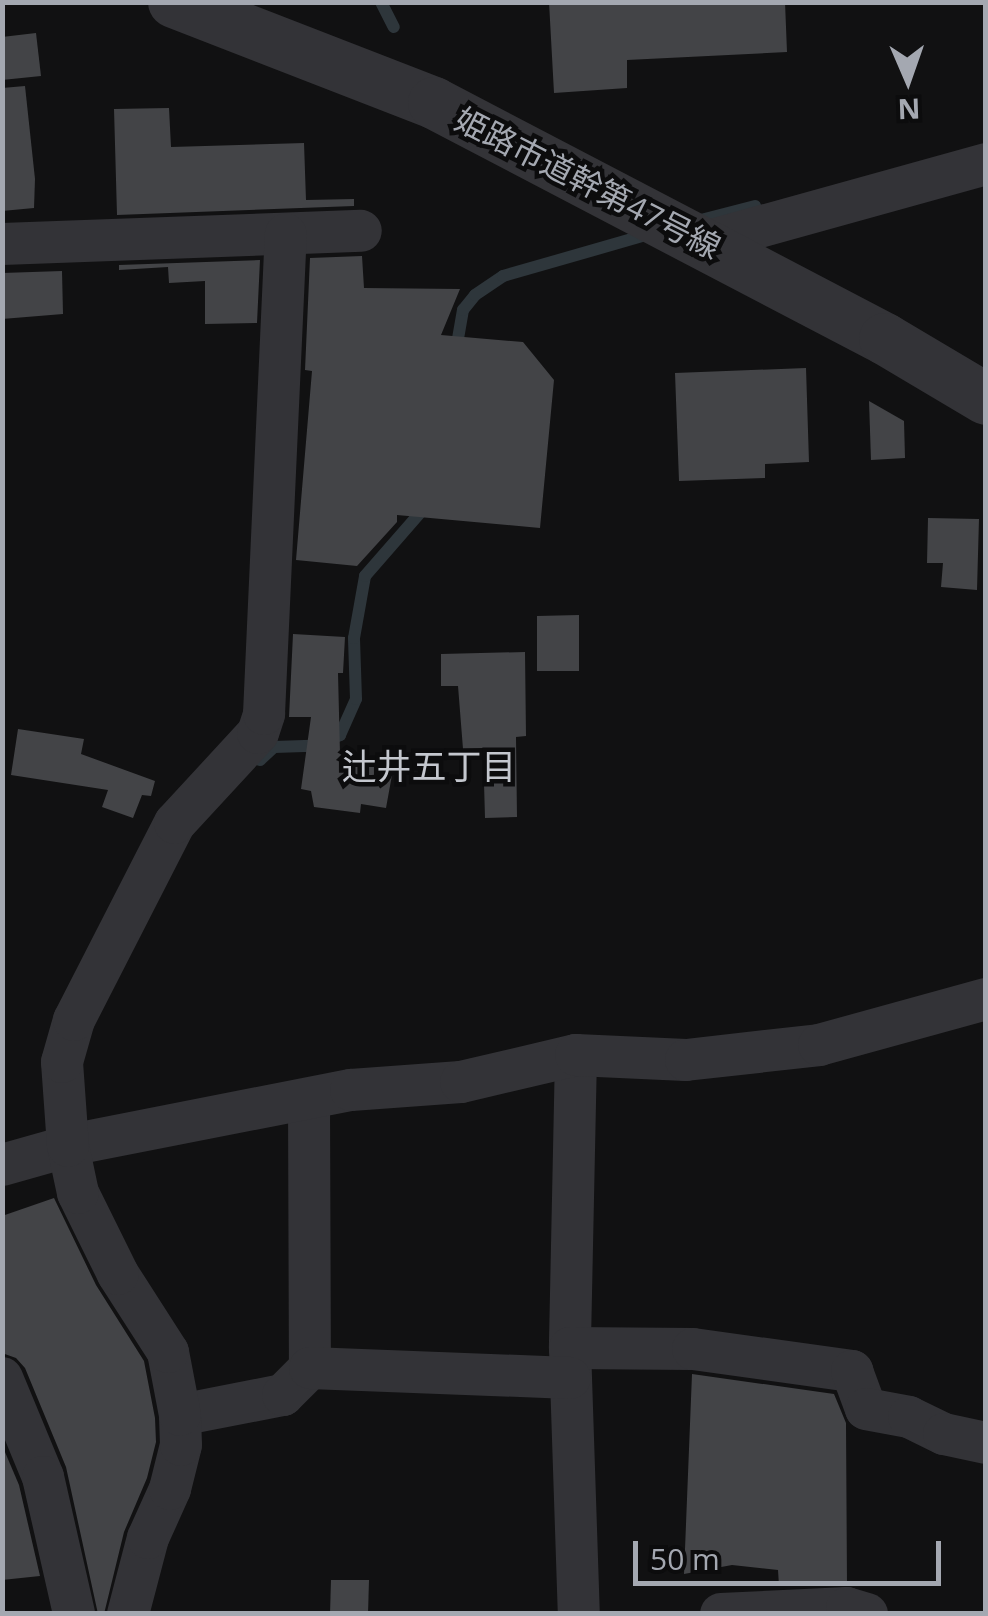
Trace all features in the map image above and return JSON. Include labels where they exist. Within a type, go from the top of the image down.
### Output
[{"type":"street","name":"姫路市道幹第47号線","points":[[174,2],[434,103],[705,242],[885,339],[986,399]]},
{"type":"street","points":[[705,242],[986,164]]},
{"type":"street","points":[[2,244],[361,231]]},
{"type":"street","points":[[128,1614],[148,1538],[170,1489],[180,1446],[180,1416],[168,1352],[118,1274],[78,1192],[68,1146],[62,1062],[74,1020],[175,823],[258,733],[264,714],[286,235]]},
{"type":"street","points":[[2,1165],[68,1146],[351,1090],[460,1082],[576,1055],[686,1060],[819,1045],[986,999]]},
{"type":"street","points":[[576,1055],[570,1363],[580,1614]]},
{"type":"street","points":[[309,1100],[310,1368]]},
{"type":"street","points":[[180,1416],[283,1395],[310,1368],[570,1363],[693,1349],[852,1371],[866,1408],[909,1416],[944,1434],[986,1443]]},
{"type":"street","points":[[2,1378],[43,1477],[74,1614]]},
{"type":"street","points":[[720,1614],[847,1608],[867,1614]]},
{"type":"building","points":[[549,2],[785,2],[787,52],[627,60],[627,88],[554,93]]},
{"type":"building","points":[[36,33],[41,76],[2,80],[2,37]]},
{"type":"building","points":[[25,86],[35,179],[34,208],[2,211],[2,88]]},
{"type":"building","points":[[169,108],[171,147],[304,143],[306,200],[354,199],[354,206],[117,215],[114,109]]},
{"type":"building","points":[[362,256],[364,288],[460,289],[441,335],[523,342],[554,380],[540,528],[397,515],[397,522],[357,566],[296,560],[312,371],[305,370],[310,258]]},
{"type":"building","points":[[260,260],[257,323],[205,324],[205,281],[169,283],[168,267],[119,270],[119,265]]},
{"type":"building","points":[[62,271],[63,314],[2,319],[2,273]]},
{"type":"building","points":[[806,368],[809,462],[765,464],[765,478],[679,481],[675,373]]},
{"type":"building","points":[[869,401],[904,421],[905,458],[871,460]]},
{"type":"building","points":[[928,518],[979,519],[977,590],[941,587],[943,563],[927,563]]},
{"type":"building","points":[[579,615],[579,671],[537,671],[537,616]]},
{"type":"building","points":[[293,634],[345,637],[343,673],[338,673],[340,754],[394,764],[386,808],[361,804],[360,813],[314,807],[311,791],[301,789],[311,717],[289,717]]},
{"type":"building","points":[[525,652],[526,736],[516,737],[517,817],[485,818],[483,748],[463,749],[458,686],[441,686],[441,654]]},
{"type":"building","points":[[18,729],[84,739],[81,754],[155,781],[151,796],[142,795],[133,818],[102,807],[108,790],[11,775]]},
{"type":"building","points":[[54,1198],[96,1285],[144,1361],[155,1418],[156,1442],[147,1478],[124,1532],[104,1614],[98,1614],[66,1467],[25,1368],[16,1358],[2,1353],[2,1216]]},
{"type":"building","points":[[692,1374],[834,1394],[846,1423],[847,1583],[779,1586],[778,1570],[732,1565],[684,1574]]},
{"type":"building","points":[[2,1445],[19,1485],[40,1576],[2,1580]]},
{"type":"building","points":[[331,1580],[369,1580],[368,1614],[330,1614]]},
{"type":"waterway","points":[[381,2],[394,27]]},
{"type":"waterway","points":[[697,221],[755,206]]},
{"type":"waterway","points":[[456,350],[463,310],[475,295],[503,276],[649,234]]},
{"type":"waterway","points":[[260,760],[274,747],[312,746],[340,735],[356,699],[354,638],[365,576],[427,505]]},
{"type":"district","name":"辻井五丁目","points":[[429,766]]}]
